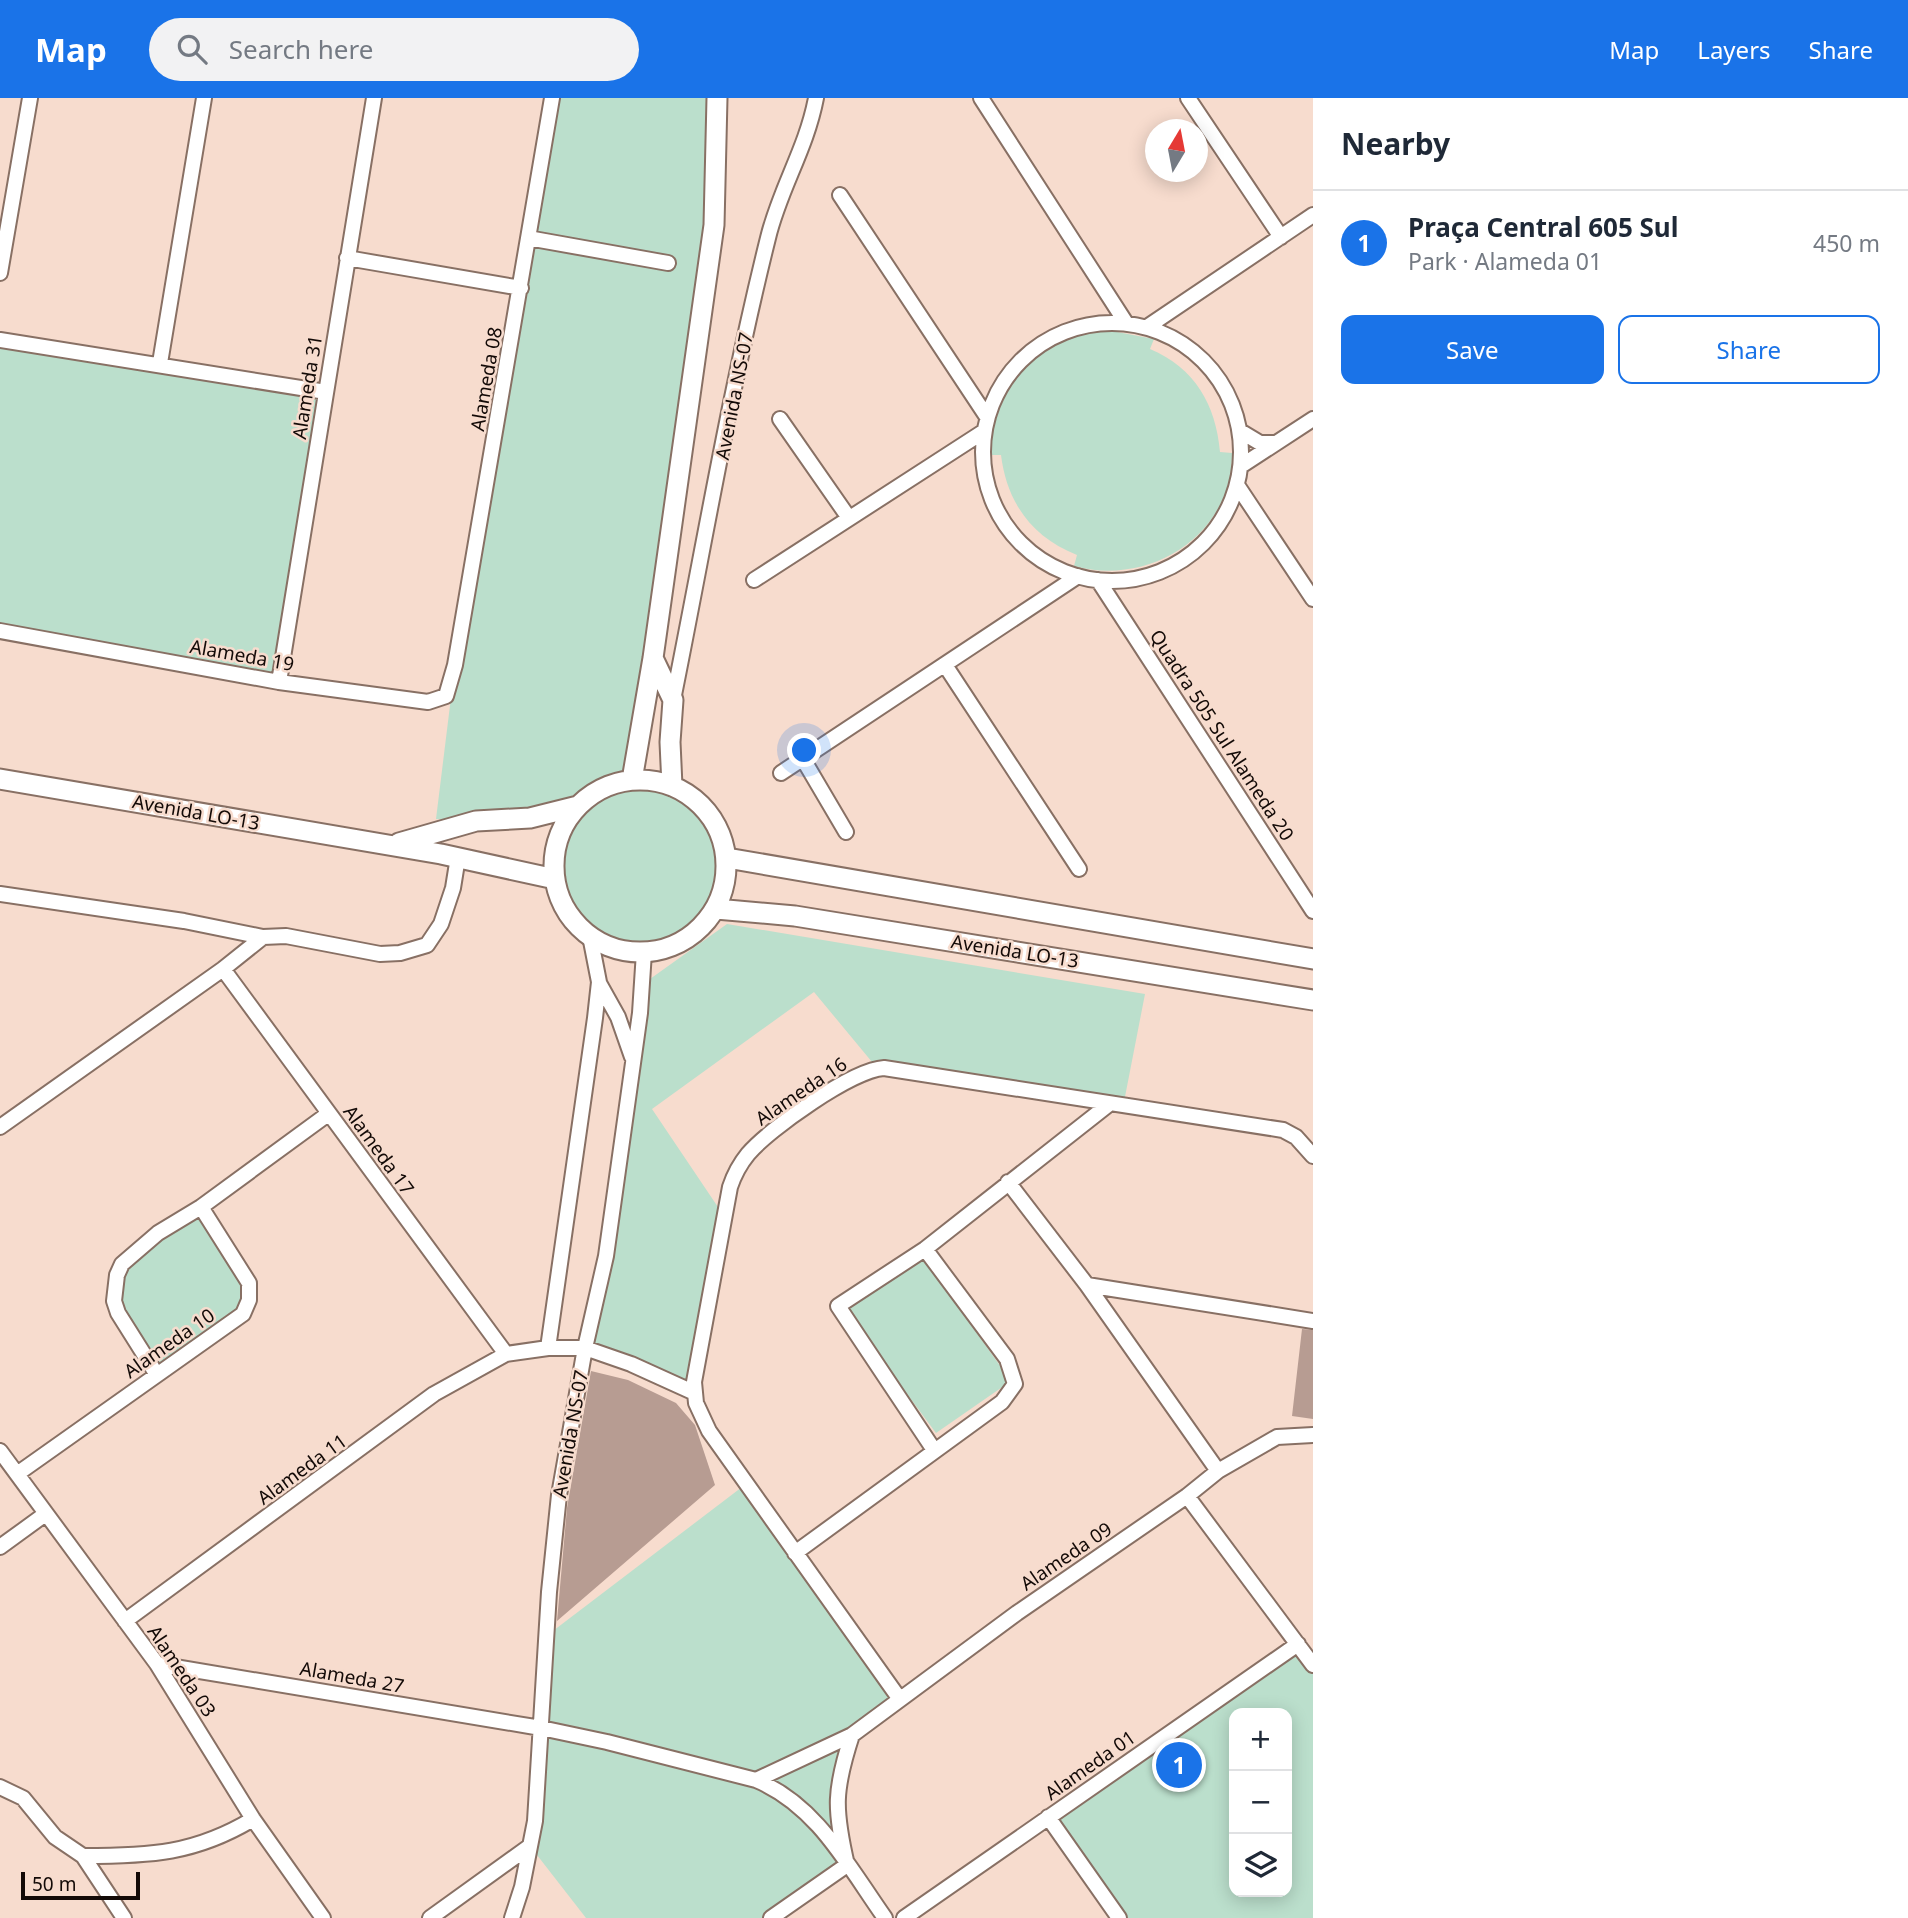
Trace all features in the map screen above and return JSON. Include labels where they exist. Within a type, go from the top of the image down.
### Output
[{"type":"street","points":[[0,273],[6,205],[30,98]]},
{"type":"street","points":[[160,363],[204,98]]},
{"type":"street","name":"Alameda 31","points":[[279,682],[374,98]]},
{"type":"street","name":"Alameda 08","points":[[455,665],[552,98]]},
{"type":"street","name":"Avenida NS-07","points":[[632,780],[653,658],[714,225],[717,98]]},
{"type":"street","name":"Avenida NS-07","points":[[672,786],[670,742],[673,700],[757,281],[780,201],[810,131],[816,98]]},
{"type":"street","points":[[981,98],[1126,324]]},
{"type":"street","points":[[1188,98],[1281,237]]},
{"type":"street","points":[[840,195],[987,416]]},
{"type":"street","points":[[1147,327],[1313,215]]},
{"type":"street","points":[[528,238],[668,263]]},
{"type":"street","points":[[347,258],[521,288]]},
{"type":"street","points":[[1096,323],[1104,310],[1106,291]]},
{"type":"street","points":[[1176,307],[1173,322],[1177,341]]},
{"type":"street","points":[[1096,323],[1126,324],[1147,327],[1177,341],[1215,373],[1231,402],[1240,431],[1241,466],[1228,509],[1210,537],[1185,558],[1150,575],[1124,580],[1098,580],[1078,576],[1048,564],[1017,540],[1002,520],[988,491],[982,460],[983,432],[996,393],[1014,367],[1037,346],[1065,331],[1096,323]]},
{"type":"street","points":[[0,340],[160,363],[326,392]]},
{"type":"street","points":[[963,380],[977,390],[996,393]]},
{"type":"street","points":[[780,419],[849,519]]},
{"type":"street","points":[[1241,466],[1313,419]]},
{"type":"street","points":[[1240,431],[1260,443],[1276,443]]},
{"type":"street","points":[[754,580],[983,432]]},
{"type":"street","points":[[947,455],[967,455],[982,460]]},
{"type":"street","points":[[1237,485],[1313,599]]},
{"type":"street","points":[[1228,509],[1243,508],[1257,515]]},
{"type":"street","points":[[1045,599],[1050,584],[1048,564]]},
{"type":"street","points":[[781,773],[1078,576]]},
{"type":"street","name":"Quadra 505 Sul Alameda 20","points":[[1098,580],[1313,911]]},
{"type":"street","points":[[1122,617],[1120,597],[1124,580]]},
{"type":"street","name":"Alameda 19","points":[[0,631],[279,682],[438,701],[450,689],[455,665]]},
{"type":"street","name":"Avenida NS-07","points":[[653,658],[673,700]]},
{"type":"street","points":[[945,665],[1079,869]]},
{"type":"street","points":[[803,759],[846,832]]},
{"type":"street","name":"Avenida LO-13","points":[[0,779],[458,857],[555,880]]},
{"type":"street","points":[[632,780],[672,786],[693,798],[709,814],[721,835],[727,858],[726,876],[716,909],[697,931],[672,946],[644,952],[625,951],[590,936],[565,907],[555,880],[555,853],[559,836],[578,806],[594,793],[632,780]]},
{"type":"street","name":"Avenida LO-13","points":[[391,845],[476,821],[530,818],[578,806]]},
{"type":"street","points":[[0,894],[184,921],[263,937],[286,936],[380,954],[400,953],[427,944],[440,924],[449,900],[458,857]]},
{"type":"street","points":[[727,858],[1313,959]]},
{"type":"street","name":"Avenida LO-13","points":[[716,909],[795,916],[1313,1000]]},
{"type":"street","points":[[590,936],[599,982],[618,1017],[633,1058]]},
{"type":"street","points":[[0,1127],[223,969],[263,937]]},
{"type":"street","name":"Avenida NS-07","points":[[512,1918],[522,1887],[536,1809],[549,1592],[559,1495],[585,1348],[606,1256],[643,984],[644,952]]},
{"type":"street","name":"Alameda 17","points":[[223,969],[506,1354]]},
{"type":"street","points":[[548,1348],[599,982]]},
{"type":"street","name":"Alameda 16","points":[[899,1698],[701,1418],[695,1393],[697,1365],[730,1187],[736,1170],[749,1153],[772,1132],[853,1077],[877,1068],[931,1074],[1108,1105],[1283,1130],[1296,1137],[1313,1156]]},
{"type":"street","points":[[934,1450],[838,1307],[925,1249],[1108,1105]]},
{"type":"street","points":[[157,1375],[118,1313],[113,1290],[117,1275],[132,1253],[201,1207],[328,1114]]},
{"type":"street","points":[[1008,1182],[1087,1285],[1218,1471]]},
{"type":"street","name":"Alameda 10","points":[[17,1474],[233,1323],[248,1307],[249,1283],[201,1207]]},
{"type":"street","points":[[795,1553],[1002,1402],[1015,1384],[1011,1367],[925,1249]]},
{"type":"street","points":[[1087,1285],[1313,1321]]},
{"type":"street","points":[[506,1354],[548,1348],[585,1348],[631,1364],[695,1393]]},
{"type":"street","name":"Alameda 11","points":[[125,1621],[434,1394],[506,1354]]},
{"type":"street","name":"Alameda 09","points":[[756,1780],[852,1735],[899,1698],[1187,1496],[1218,1471],[1277,1437],[1313,1436]]},
{"type":"street","name":"Alameda 03","points":[[0,1451],[44,1515],[157,1664],[253,1819],[323,1918]]},
{"type":"street","points":[[1187,1496],[1313,1665]]},
{"type":"street","points":[[0,1547],[44,1515]]},
{"type":"street","name":"Alameda 01","points":[[904,1918],[1298,1644]]},
{"type":"street","name":"Alameda 27","points":[[157,1664],[541,1728],[756,1780],[775,1788],[808,1811],[885,1918]]},
{"type":"street","points":[[771,1918],[847,1865],[837,1820],[836,1799],[840,1771],[852,1735]]},
{"type":"street","points":[[0,1787],[23,1798],[55,1837],[83,1856],[124,1918]]},
{"type":"street","points":[[1048,1817],[1119,1918]]},
{"type":"street","points":[[83,1856],[130,1857],[184,1849],[222,1838],[253,1819]]},
{"type":"street","points":[[430,1918],[530,1846]]},
{"type":"green space","points":[[552,98],[727,98],[719,226],[633,780],[670,787],[692,798],[701,806],[721,835],[726,868],[720,894],[704,923],[680,942],[653,950],[624,949],[596,938],[574,920],[560,893],[557,860],[559,840],[564,827],[578,807],[476,821],[436,819],[455,665]]},
{"type":"green space","points":[[1112,331],[1154,339],[1150,349],[1179,366],[1200,390],[1214,419],[1220,452],[1232,453],[1229,483],[1218,509],[1202,531],[1181,548],[1157,561],[1130,569],[1102,571],[1074,566],[1077,555],[1047,539],[1035,528],[1024,516],[1009,488],[1001,455],[991,455],[993,431],[1000,408],[1011,386],[1026,368],[1044,352],[1064,341],[1087,333]]},
{"type":"green space","points":[[0,340],[326,392],[279,682],[0,631]]},
{"type":"green space","points":[[727,924],[1145,994],[1123,1107],[877,1068],[814,992],[652,1109],[724,1216],[695,1393],[585,1348],[643,984]]},
{"type":"green space","points":[[201,1207],[249,1283],[248,1307],[157,1375],[118,1313],[122,1264]]},
{"type":"green space","points":[[921,1255],[1011,1381],[936,1433],[840,1304]]},
{"type":"green space","points":[[746,1484],[899,1698],[853,1735],[840,1771],[847,1865],[771,1918],[586,1918],[530,1846],[545,1637]]},
{"type":"green space","points":[[1298,1644],[1313,1666],[1313,1918],[1119,1918],[1048,1817]]},
{"type":"building","points":[[1302,1329],[1313,1330],[1313,1419],[1292,1416]]},
{"type":"building","points":[[591,1371],[628,1380],[676,1403],[695,1425],[715,1485],[557,1621],[567,1508]]},
{"type":"place","name":"Praça Central 605 Sul","points":[[1179,1765]]}]
